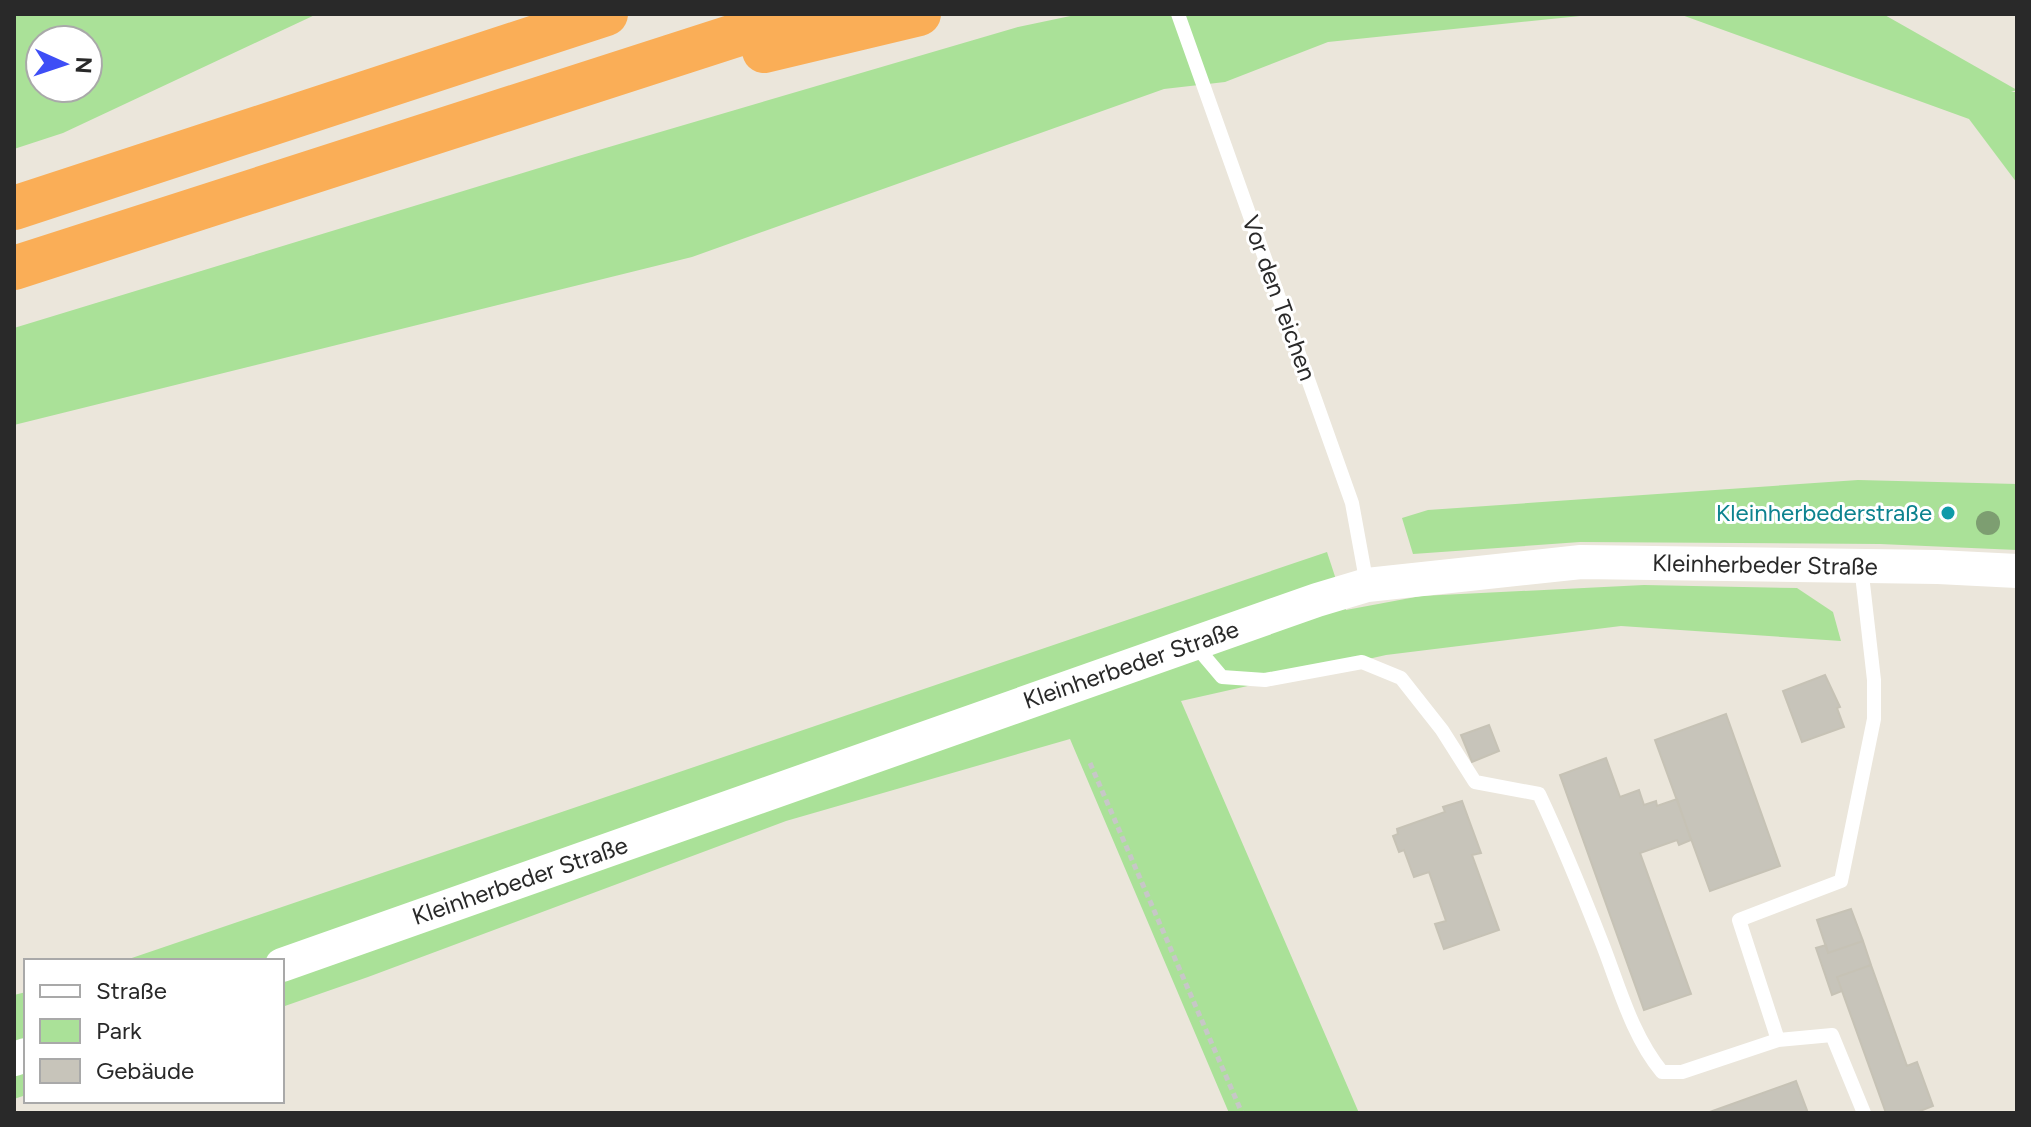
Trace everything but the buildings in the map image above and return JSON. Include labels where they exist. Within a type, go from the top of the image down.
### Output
[{"type":"highway","points":[[14,208],[606,14]]},
{"type":"highway","points":[[14,268],[802,14]]},
{"type":"highway","points":[[451,126],[919,14]]},
{"type":"street","name":"Kleinherbeder Straße","points":[[284,964],[1194,643],[1367,585],[1581,562],[2017,571]]},
{"type":"lane","name":"Vor den Teichen","points":[[1178,14],[1352,503],[1367,585]]},
{"type":"lane","points":[[1778,1040],[1739,920],[1841,881],[1874,719],[1874,680],[1861,566]]},
{"type":"lane","points":[[1194,643],[1222,677],[1265,680],[1362,662],[1401,678],[1442,730],[1475,782],[1539,794],[1569,858],[1630,1017],[1648,1055],[1662,1072],[1682,1072],[1778,1040],[1832,1035],[1864,1113]]},
{"type":"path","points":[[1090,763],[1242,1113]]},
{"type":"green space","points":[[14,14],[317,14],[63,133],[14,149]]},
{"type":"green space","points":[[1080,14],[1600,14],[1328,42],[1225,82],[1164,89],[692,257],[14,425],[14,328],[575,157],[1018,27]]},
{"type":"green space","points":[[1679,14],[1883,14],[2017,90],[2011,92],[2017,92],[2017,183],[1969,119]]},
{"type":"green space","points":[[1858,480],[2017,484],[2017,550],[1880,544],[1580,542],[1413,554],[1402,518],[1428,510]]},
{"type":"green space","points":[[1327,552],[1346,610],[1421,596],[1644,585],[1797,588],[1833,612],[1841,641],[1621,626],[1386,655],[1181,701],[1359,1113],[1229,1113],[1070,739],[786,821],[284,1006],[284,959],[129,959]]},
{"type":"green space","points":[[24,992],[24,1096],[14,1099],[14,995]]},
{"type":"place","name":"Kleinherbederstraße","points":[[1948,513]]}]
